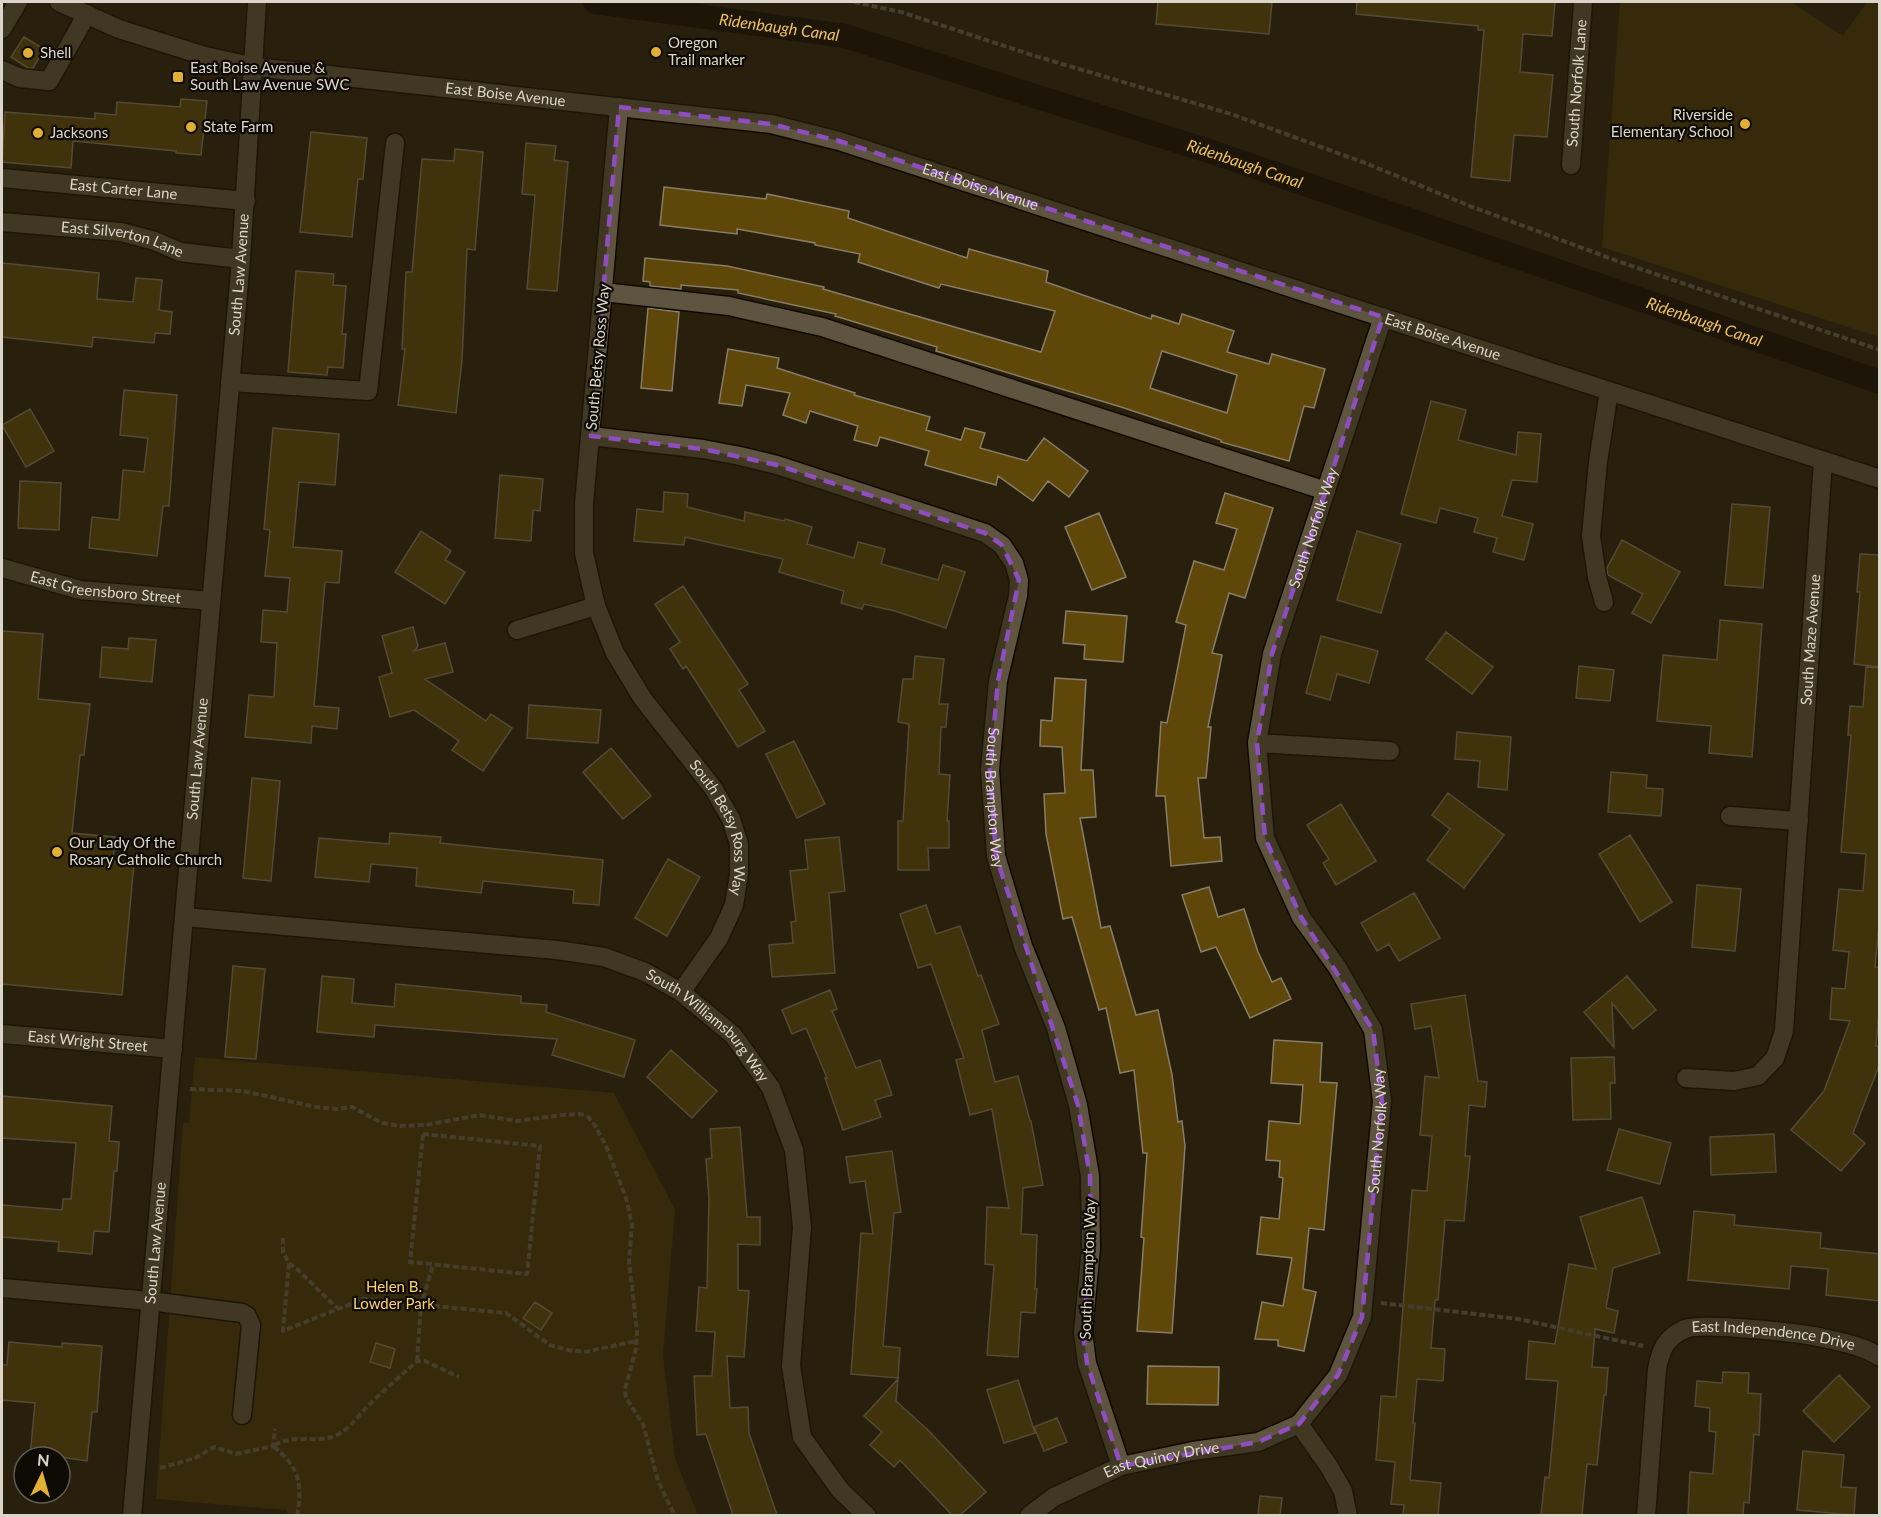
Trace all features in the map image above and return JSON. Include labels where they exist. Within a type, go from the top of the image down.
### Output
[{"type":"street","points":[[2,28],[18,2]]},
{"type":"street","name":"East Boise Avenue","points":[[59,2],[119,28],[205,56],[255,68],[771,124],[839,141],[1880,479]]},
{"type":"street","name":"South Law Avenue","points":[[132,1515],[246,201],[257,2]]},
{"type":"street","name":"South Norfolk Lane","points":[[1571,165],[1583,2]]},
{"type":"street","points":[[2,70],[20,78],[49,81],[87,14]]},
{"type":"street","name":"South Betsy Ross Way","points":[[619,107],[584,504],[584,553],[596,606],[615,653],[643,699],[713,788],[731,819],[739,844],[739,874],[734,905],[719,938],[681,992]]},
{"type":"street","points":[[230,382],[368,391],[395,143]]},
{"type":"street","name":"East Carter Lane","points":[[2,178],[246,201]]},
{"type":"street","name":"East Silverton Lane","points":[[2,222],[121,232],[155,241],[180,252],[241,259]]},
{"type":"street","points":[[603,291],[729,306],[822,327],[1326,491]]},
{"type":"street","name":"South Norfolk Way","points":[[1299,1424],[1338,1375],[1362,1317],[1382,1101],[1373,1030],[1337,967],[1301,917],[1265,838],[1257,743],[1272,654],[1383,317]]},
{"type":"street","points":[[1604,602],[1597,577],[1592,536],[1598,462],[1609,391]]},
{"type":"street","name":"South Brampton Way","points":[[591,436],[703,449],[777,465],[986,533],[1002,545],[1014,563],[1019,580],[1018,596],[998,681],[990,770],[996,856],[1023,946],[1056,1028],[1078,1105],[1090,1176],[1091,1248],[1083,1332],[1087,1363],[1121,1466]]},
{"type":"street","name":"South Maze Avenue","points":[[1686,1078],[1734,1081],[1758,1076],[1775,1058],[1784,1031],[1823,460]]},
{"type":"street","name":"East Greensboro Street","points":[[2,568],[80,590],[211,601]]},
{"type":"street","points":[[517,630],[596,606]]},
{"type":"street","points":[[1257,743],[1390,751]]},
{"type":"street","points":[[1730,816],[1799,821]]},
{"type":"street","name":"South Williamsburg Way","points":[[184,917],[557,950],[604,957],[645,972],[681,992],[734,1035],[771,1088],[794,1150],[802,1227],[791,1366],[802,1437],[840,1490],[867,1515]]},
{"type":"street","name":"East Wright Street","points":[[2,1034],[173,1049]]},
{"type":"street","points":[[2,1287],[237,1311],[247,1316],[251,1325],[242,1415]]},
{"type":"street","name":"East Independence Drive","points":[[1665,1345],[1686,1329],[1706,1326],[1821,1337],[1867,1349],[1880,1357]]},
{"type":"street","points":[[1646,1515],[1657,1369],[1665,1345]]},
{"type":"street","points":[[1299,1424],[1343,1491],[1348,1515]]},
{"type":"street","name":"East Quincy Drive","points":[[1029,1515],[1054,1497],[1121,1466],[1193,1451],[1258,1442],[1299,1424]]},
{"type":"path","points":[[854,2],[901,12],[1032,55],[1231,114],[1365,163],[1470,206],[1620,262],[1880,350]]},
{"type":"path","points":[[190,1089],[243,1090],[316,1107],[336,1109],[352,1107],[382,1123],[399,1126],[425,1125],[480,1115],[517,1121],[581,1114],[593,1122],[606,1146],[626,1197],[632,1224],[629,1261],[636,1349],[625,1389],[626,1398],[643,1424],[658,1480],[675,1515]]},
{"type":"path","points":[[423,1134],[540,1146],[526,1274],[410,1262],[423,1134],[425,1125]]},
{"type":"path","points":[[283,1238],[283,1252],[289,1263],[337,1308]]},
{"type":"path","points":[[289,1263],[283,1331],[363,1299],[506,1313],[550,1345],[568,1350],[585,1352],[636,1341]]},
{"type":"path","points":[[417,1361],[421,1305],[433,1265]]},
{"type":"path","points":[[1380,1303],[1518,1319],[1665,1345]]},
{"type":"path","points":[[160,1468],[195,1458],[214,1447],[236,1455],[273,1446],[292,1438],[328,1438],[337,1435],[351,1425],[371,1402],[417,1361],[424,1361],[459,1377]]},
{"type":"path","points":[[273,1446],[275,1429]]},
{"type":"path","points":[[273,1446],[286,1456],[300,1484],[297,1515]]},
{"type":"highlighted area","points":[[619,107],[771,124],[839,141],[1383,317],[1272,654],[1257,743],[1265,838],[1301,917],[1373,1030],[1382,1101],[1362,1317],[1338,1375],[1299,1424],[1258,1442],[1121,1466],[1087,1363],[1083,1332],[1091,1248],[1090,1176],[1078,1105],[996,856],[990,770],[998,681],[1019,580],[1002,545],[985,533],[777,465],[703,449],[591,436]]},
{"type":"green space","name":"Riverside Elementary School","points":[[1620,2],[1791,2],[1843,36],[1867,2],[1879,2],[1879,337],[1602,247]]},
{"type":"green space","name":"Helen B. Lowder Park","points":[[195,1057],[614,1093],[675,1210],[663,1355],[675,1459],[698,1515],[287,1516],[287,1510],[156,1499],[183,1123],[189,1123]]},
{"type":"building","points":[[1158,2],[1272,2],[1269,34],[1156,24]]},
{"type":"building","points":[[1357,2],[1555,2],[1552,36],[1523,34],[1520,72],[1553,75],[1547,137],[1514,135],[1510,181],[1471,177],[1484,30],[1478,30],[1478,26],[1356,14]]},
{"type":"building","name":"Shell","points":[[24,37],[44,49],[33,68],[28,68],[11,57]]},
{"type":"building","points":[[181,99],[207,101],[201,155],[73,141],[71,168],[2,162],[5,112],[95,119],[95,113],[116,115],[117,102],[180,107]]},
{"type":"building","points":[[311,132],[367,138],[363,179],[358,179],[352,237],[300,232]]},
{"type":"building","points":[[526,143],[556,146],[554,160],[568,162],[557,291],[527,289],[535,195],[522,194]]},
{"type":"building","points":[[455,149],[483,152],[475,250],[467,249],[462,360],[456,413],[398,405],[405,349],[402,349],[406,272],[412,272],[422,159],[454,161]]},
{"type":"building","points":[[664,187],[766,199],[767,194],[849,211],[848,218],[967,258],[969,249],[1048,271],[1046,282],[1151,319],[1152,315],[1179,324],[1182,314],[1234,331],[1227,352],[1269,364],[1272,354],[1325,369],[1314,408],[1304,406],[1289,461],[1221,442],[1221,440],[1121,407],[936,351],[937,347],[835,316],[836,314],[738,293],[738,290],[681,285],[681,289],[650,286],[650,282],[643,281],[645,258],[727,266],[824,287],[823,289],[1041,352],[1055,311],[941,284],[939,288],[858,262],[860,254],[815,245],[815,243],[737,229],[737,234],[660,225]],"holes":[[[1162,351],[1237,375],[1227,413],[1150,388]]]},
{"type":"building","points":[[2,263],[99,273],[97,299],[133,302],[136,278],[162,280],[159,310],[172,312],[170,334],[155,333],[154,343],[93,337],[92,347],[2,337]]},
{"type":"building","points":[[296,271],[334,274],[333,285],[346,286],[342,334],[346,334],[343,368],[328,367],[327,375],[288,372]]},
{"type":"building","points":[[648,308],[679,312],[672,391],[641,388]]},
{"type":"building","points":[[728,349],[779,358],[777,368],[855,393],[854,395],[930,417],[926,430],[961,440],[965,428],[985,433],[980,448],[1027,461],[1044,438],[1088,471],[1069,497],[1048,481],[1033,501],[998,476],[996,485],[925,465],[929,451],[880,437],[877,446],[854,440],[858,426],[810,411],[806,423],[783,415],[790,393],[746,385],[742,406],[719,403]]},
{"type":"building","points":[[124,390],[177,395],[169,506],[163,506],[157,556],[89,548],[92,517],[119,520],[123,470],[144,472],[148,438],[120,435]]},
{"type":"building","points":[[1431,401],[1466,410],[1458,440],[1516,455],[1518,432],[1541,434],[1537,482],[1512,480],[1502,516],[1533,524],[1524,560],[1493,552],[1497,538],[1474,532],[1478,518],[1440,508],[1436,523],[1401,514]]},
{"type":"building","points":[[30,409],[54,451],[26,467],[2,425]]},
{"type":"building","points":[[273,428],[339,434],[335,485],[299,482],[293,547],[342,551],[339,583],[325,582],[314,706],[339,708],[337,729],[312,726],[311,743],[245,737],[249,695],[274,697],[277,643],[261,642],[263,610],[287,612],[290,578],[265,576],[270,530],[264,529]]},
{"type":"building","points":[[500,475],[543,479],[540,511],[533,510],[531,541],[495,538]]},
{"type":"building","points":[[20,481],[61,483],[59,530],[18,528]]},
{"type":"building","points":[[664,492],[688,494],[687,507],[744,521],[745,512],[784,521],[785,519],[812,527],[807,544],[854,558],[858,542],[885,549],[881,564],[938,580],[943,565],[965,572],[946,628],[895,611],[864,604],[862,609],[841,603],[844,591],[779,572],[783,559],[685,537],[684,545],[634,541],[637,509],[663,512]]},
{"type":"building","points":[[1225,493],[1273,508],[1245,598],[1229,593],[1212,653],[1222,655],[1208,727],[1211,727],[1206,778],[1198,778],[1204,838],[1220,837],[1222,861],[1171,866],[1165,796],[1156,796],[1161,722],[1167,723],[1186,625],[1176,622],[1194,561],[1224,570],[1237,529],[1216,523]]},
{"type":"building","points":[[1732,504],[1770,507],[1763,588],[1725,585]]},
{"type":"building","points":[[1099,513],[1126,577],[1092,590],[1065,527]]},
{"type":"building","points":[[421,531],[451,551],[445,560],[465,572],[445,604],[395,572]]},
{"type":"building","points":[[1357,531],[1401,544],[1381,613],[1337,600]]},
{"type":"building","points":[[1622,540],[1680,572],[1651,623],[1632,613],[1643,594],[1608,575],[1607,568]]},
{"type":"building","points":[[1860,554],[1880,555],[1880,667],[1854,664],[1860,592],[1857,592]]},
{"type":"building","points":[[683,586],[748,684],[739,690],[765,731],[738,747],[686,666],[683,669],[670,649],[680,642],[655,604]]},
{"type":"building","points":[[1066,611],[1127,616],[1123,662],[1084,659],[1085,645],[1063,643]]},
{"type":"building","points":[[1720,620],[1762,624],[1752,757],[1709,753],[1711,726],[1657,721],[1663,655],[1717,660]]},
{"type":"building","points":[[413,627],[418,646],[414,651],[445,643],[453,672],[425,679],[486,721],[491,714],[512,728],[483,771],[452,750],[459,741],[414,710],[390,717],[379,677],[392,673],[382,636]]},
{"type":"building","name":"Our Lady Of the Rosary Catholic Church","points":[[2,631],[43,634],[38,699],[90,704],[84,755],[80,755],[72,833],[115,837],[113,861],[134,863],[122,995],[2,984]]},
{"type":"building","points":[[1446,632],[1493,667],[1472,694],[1426,659]]},
{"type":"building","points":[[1321,636],[1378,651],[1369,683],[1337,674],[1330,700],[1306,693]]},
{"type":"building","points":[[129,638],[156,640],[152,682],[100,677],[102,647],[128,649]]},
{"type":"building","points":[[915,656],[944,659],[939,704],[948,704],[946,727],[941,727],[939,774],[950,775],[947,821],[949,821],[949,848],[928,848],[929,870],[898,870],[898,821],[903,821],[909,724],[898,722],[903,679],[913,679]]},
{"type":"building","points":[[1579,666],[1614,670],[1610,701],[1576,698]]},
{"type":"building","points":[[1866,667],[1880,668],[1880,916],[1875,967],[1880,967],[1876,1046],[1880,1047],[1880,1063],[1853,1133],[1865,1143],[1841,1171],[1791,1130],[1824,1091],[1850,1021],[1830,1019],[1832,988],[1845,989],[1849,952],[1833,950],[1839,889],[1863,891],[1866,854],[1841,852],[1851,735],[1848,735],[1850,706],[1863,707]]},
{"type":"building","points":[[1055,678],[1086,680],[1081,770],[1093,770],[1096,817],[1080,818],[1101,928],[1110,926],[1136,1015],[1158,1010],[1172,1075],[1178,1122],[1182,1121],[1185,1146],[1172,1333],[1137,1331],[1147,1153],[1143,1153],[1134,1070],[1120,1073],[1106,1008],[1099,1010],[1072,917],[1063,919],[1046,834],[1044,794],[1065,793],[1062,747],[1040,746],[1041,720],[1052,721]]},
{"type":"building","points":[[529,705],[601,710],[598,743],[527,738]]},
{"type":"building","points":[[1457,732],[1511,737],[1507,790],[1478,787],[1480,761],[1455,759]]},
{"type":"building","points":[[794,741],[825,804],[797,818],[766,754]]},
{"type":"building","points":[[611,748],[651,796],[623,819],[583,772]]},
{"type":"building","points":[[1611,772],[1647,775],[1646,788],[1663,789],[1661,816],[1608,812]]},
{"type":"building","points":[[252,778],[280,781],[271,881],[243,878]]},
{"type":"building","points":[[1448,793],[1504,835],[1464,888],[1427,860],[1450,829],[1432,815]]},
{"type":"building","points":[[1341,804],[1376,861],[1336,885],[1323,863],[1329,859],[1307,825]]},
{"type":"building","points":[[390,833],[441,837],[440,843],[603,860],[599,905],[573,903],[574,890],[483,881],[481,893],[416,886],[417,868],[371,864],[369,882],[315,877],[319,838],[389,844]]},
{"type":"building","points":[[1630,835],[1672,902],[1640,922],[1599,854]]},
{"type":"building","points":[[839,837],[845,891],[829,893],[835,973],[772,977],[769,945],[793,943],[791,922],[796,921],[790,871],[808,869],[805,840]]},
{"type":"building","points":[[668,859],[700,877],[667,936],[635,918]]},
{"type":"building","points":[[1697,885],[1741,889],[1735,951],[1692,947]]},
{"type":"building","points":[[1209,887],[1218,917],[1244,909],[1258,952],[1272,982],[1281,978],[1291,999],[1250,1018],[1216,947],[1201,952],[1182,895]]},
{"type":"building","points":[[1414,893],[1440,938],[1399,961],[1389,944],[1377,951],[1361,923]]},
{"type":"building","points":[[926,905],[936,934],[960,926],[999,1024],[982,1030],[995,1082],[1018,1076],[1031,1121],[1043,1185],[1023,1188],[1021,1234],[1037,1235],[1035,1289],[1037,1289],[1035,1313],[1021,1312],[1018,1357],[987,1355],[994,1265],[985,1264],[987,1207],[1009,1208],[992,1109],[970,1115],[956,1060],[964,1058],[931,964],[918,968],[900,914]]},
{"type":"building","points":[[233,966],[265,969],[256,1059],[225,1057]]},
{"type":"building","points":[[322,976],[354,979],[352,1003],[394,1007],[396,984],[521,996],[521,1003],[547,1005],[546,1012],[635,1040],[624,1077],[552,1055],[557,1039],[375,1025],[374,1037],[317,1032]]},
{"type":"building","points":[[1627,976],[1656,1010],[1633,1029],[1612,1003],[1614,1047],[1584,1012]]},
{"type":"building","points":[[830,990],[837,1009],[832,1011],[856,1068],[880,1060],[892,1095],[875,1100],[881,1117],[843,1130],[825,1078],[827,1078],[806,1028],[792,1034],[782,1010]]},
{"type":"building","points":[[1465,995],[1478,1081],[1487,1082],[1485,1107],[1469,1105],[1465,1156],[1470,1156],[1464,1221],[1445,1220],[1431,1348],[1445,1349],[1443,1381],[1417,1379],[1410,1480],[1441,1483],[1438,1515],[1403,1515],[1404,1505],[1391,1504],[1395,1462],[1376,1460],[1381,1396],[1396,1397],[1412,1190],[1427,1191],[1432,1136],[1420,1135],[1425,1076],[1439,1078],[1431,1026],[1415,1029],[1411,1004]]},
{"type":"building","points":[[1274,1040],[1322,1043],[1320,1082],[1337,1083],[1324,1230],[1309,1228],[1303,1289],[1316,1292],[1304,1351],[1278,1346],[1278,1340],[1255,1339],[1262,1302],[1283,1306],[1292,1258],[1257,1254],[1261,1217],[1279,1219],[1283,1178],[1279,1177],[1280,1161],[1266,1160],[1269,1121],[1300,1124],[1303,1085],[1271,1083]]},
{"type":"building","points":[[671,1050],[717,1091],[692,1118],[647,1077]]},
{"type":"building","points":[[1614,1057],[1615,1083],[1610,1083],[1611,1119],[1573,1120],[1571,1058]]},
{"type":"building","points":[[2,1096],[112,1106],[109,1141],[119,1142],[109,1232],[94,1231],[92,1254],[58,1251],[59,1242],[2,1237],[2,1205],[62,1210],[63,1199],[71,1199],[76,1143],[2,1138]]},
{"type":"building","points":[[740,1127],[747,1217],[760,1217],[760,1245],[738,1244],[738,1290],[749,1291],[744,1357],[727,1356],[730,1408],[748,1407],[749,1433],[777,1515],[733,1515],[706,1434],[697,1435],[694,1376],[712,1376],[715,1332],[696,1331],[699,1287],[707,1288],[709,1199],[706,1159],[712,1158],[710,1129]]},
{"type":"building","points":[[1619,1129],[1671,1143],[1660,1184],[1607,1170]]},
{"type":"building","points":[[1774,1134],[1776,1172],[1711,1175],[1710,1137]]},
{"type":"building","points":[[892,1151],[901,1212],[894,1213],[883,1346],[900,1348],[898,1378],[851,1374],[861,1233],[873,1234],[865,1181],[850,1183],[846,1157]]},
{"type":"building","points":[[1642,1197],[1660,1253],[1613,1268],[1606,1308],[1618,1311],[1614,1333],[1595,1329],[1592,1367],[1608,1368],[1597,1465],[1587,1464],[1582,1515],[1541,1515],[1545,1477],[1549,1478],[1558,1381],[1526,1379],[1529,1341],[1555,1344],[1569,1264],[1596,1269],[1580,1217]]},
{"type":"building","points":[[1694,1211],[1735,1215],[1734,1225],[1821,1233],[1820,1248],[1880,1254],[1880,1301],[1826,1295],[1828,1269],[1791,1266],[1789,1289],[1688,1280]]},
{"type":"building","points":[[535,1302],[552,1313],[541,1330],[523,1318]]},
{"type":"building","points":[[9,1342],[62,1347],[62,1343],[102,1346],[97,1412],[92,1412],[87,1461],[72,1459],[72,1445],[31,1445],[35,1403],[2,1400],[2,1365],[7,1365]]},
{"type":"building","points":[[376,1343],[395,1349],[390,1368],[370,1362]]},
{"type":"building","points":[[1148,1366],[1219,1367],[1218,1405],[1147,1404]]},
{"type":"building","points":[[1723,1372],[1749,1373],[1748,1393],[1761,1394],[1759,1435],[1754,1434],[1749,1503],[1744,1502],[1743,1515],[1688,1515],[1690,1472],[1713,1474],[1716,1432],[1709,1431],[1710,1408],[1695,1406],[1697,1381],[1722,1383]]},
{"type":"building","points":[[1839,1375],[1870,1407],[1834,1442],[1803,1411]]},
{"type":"building","points":[[898,1379],[896,1401],[930,1432],[986,1492],[960,1515],[952,1515],[900,1460],[894,1467],[870,1445],[882,1432],[864,1416]]},
{"type":"building","points":[[1018,1380],[1035,1433],[1004,1443],[987,1390]]},
{"type":"building","points":[[1057,1418],[1067,1442],[1044,1451],[1034,1427]]},
{"type":"building","points":[[1803,1451],[1844,1455],[1841,1487],[1856,1488],[1854,1515],[1797,1510]]},
{"type":"building","points":[[1260,1496],[1282,1498],[1280,1515],[1258,1515]]},
{"type":"waterway","name":"Ridenbaugh Canal","points":[[595,2],[845,36],[1212,152],[1880,382]]},
{"type":"place","name":"Oregon Trail marker","points":[[656,52]]},
{"type":"place","name":"Shell","points":[[28,53]]},
{"type":"place","name":"East Boise Avenue & South Law Avenue SWC","points":[[178,77]]},
{"type":"place","name":"Riverside Elementary School","points":[[1745,124]]},
{"type":"place","name":"State Farm","points":[[191,127]]},
{"type":"place","name":"Jacksons","points":[[38,133]]},
{"type":"place","name":"Our Lady Of the Rosary Catholic Church","points":[[57,852]]}]
